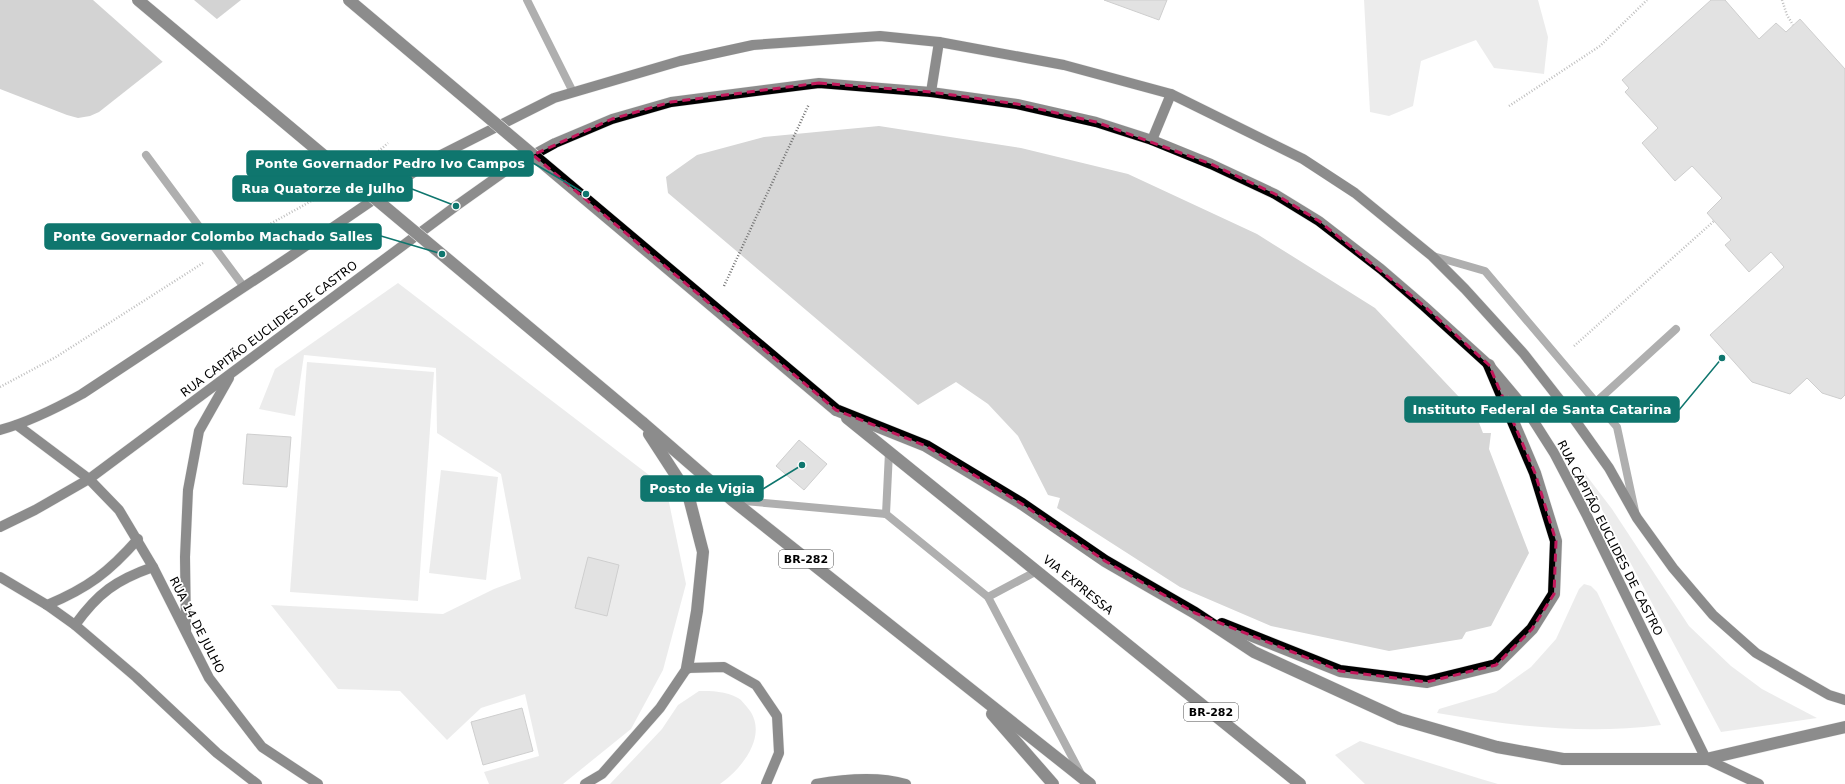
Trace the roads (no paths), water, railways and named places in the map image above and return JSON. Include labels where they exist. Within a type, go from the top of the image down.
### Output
[{"type":"highway","points":[[138,0],[642,422],[688,494],[703,552],[697,611],[687,668]]},
{"type":"highway","name":"VIA EXPRESSA","points":[[349,0],[836,410],[1038,571],[1300,784]]},
{"type":"highway","points":[[1195,613],[1340,671],[1427,682],[1496,665],[1532,629],[1554,594],[1556,541],[1535,473],[1489,365]]},
{"type":"highway","points":[[836,410],[926,446],[1022,504],[1105,561],[1195,613],[1254,652],[1400,719],[1497,747],[1563,759],[1706,759],[1845,727]]},
{"type":"highway","name":"BR-282","points":[[642,422],[732,500],[1087,781]]},
{"type":"highway","points":[[973,691],[1053,784]]},
{"type":"main road","name":"RUA CAPITÃO EUCLIDES DE CASTRO","points":[[0,430],[17,425],[50,411],[82,394],[244,287],[432,159],[554,98],[680,61],[752,45],[880,36],[939,42],[1064,65],[1171,94],[1303,159],[1355,193],[1432,256],[1465,289],[1524,354],[1567,409],[1609,468],[1637,518],[1673,568],[1713,615],[1756,653],[1829,695],[1845,700]]},
{"type":"main road","points":[[932,92],[939,42]]},
{"type":"main road","name":"RUA CAPITÃO EUCLIDES DE CASTRO","points":[[0,527],[36,510],[89,479],[456,206],[511,167],[554,143],[612,119],[671,102],[819,83],[932,92],[1017,104],[1096,122],[1152,140],[1211,164],[1275,194],[1319,221],[1413,297],[1489,365],[1526,409],[1554,453],[1587,516],[1706,759]]},
{"type":"main road","points":[[1152,140],[1171,94]]},
{"type":"main road","points":[[186,632],[185,557],[188,490],[199,431],[232,373]]},
{"type":"main road","name":"RUA 14 DE JULHO","points":[[17,425],[89,479],[119,510],[138,539],[209,678],[262,747],[318,784]]},
{"type":"main road","points":[[47,605],[74,594],[98,579],[119,561],[138,539]]},
{"type":"main road","points":[[75,625],[90,605],[108,588],[130,575],[153,567]]},
{"type":"main road","points":[[0,577],[47,605],[75,625],[136,677],[217,753],[257,784]]},
{"type":"main road","points":[[585,784],[602,774],[660,708],[687,668],[724,667],[756,685],[777,716],[779,753],[766,784]]},
{"type":"main road","points":[[1706,759],[1759,784]]},
{"type":"main road","points":[[816,784],[831,781],[890,779],[906,784]]},
{"type":"lane","points":[[527,0],[573,92]]},
{"type":"lane","points":[[146,155],[244,287]]},
{"type":"lane","points":[[1432,256],[1485,271],[1617,427],[1637,518]]},
{"type":"lane","points":[[1596,402],[1676,329]]},
{"type":"lane","points":[[886,514],[889,452]]},
{"type":"lane","points":[[732,500],[886,514],[988,597],[1087,781]]},
{"type":"lane","points":[[988,597],[1038,571]]},
{"type":"place","name":"Ponte Governador Pedro Ivo Campos","points":[[586,194]]},
{"type":"place","name":"Rua Quatorze de Julho","points":[[456,206]]},
{"type":"place","name":"Ponte Governador Colombo Machado Salles","points":[[442,254]]},
{"type":"place","name":"Instituto Federal de Santa Catarina","points":[[1722,358]]},
{"type":"place","name":"Posto de Vigia","points":[[802,465]]}]
